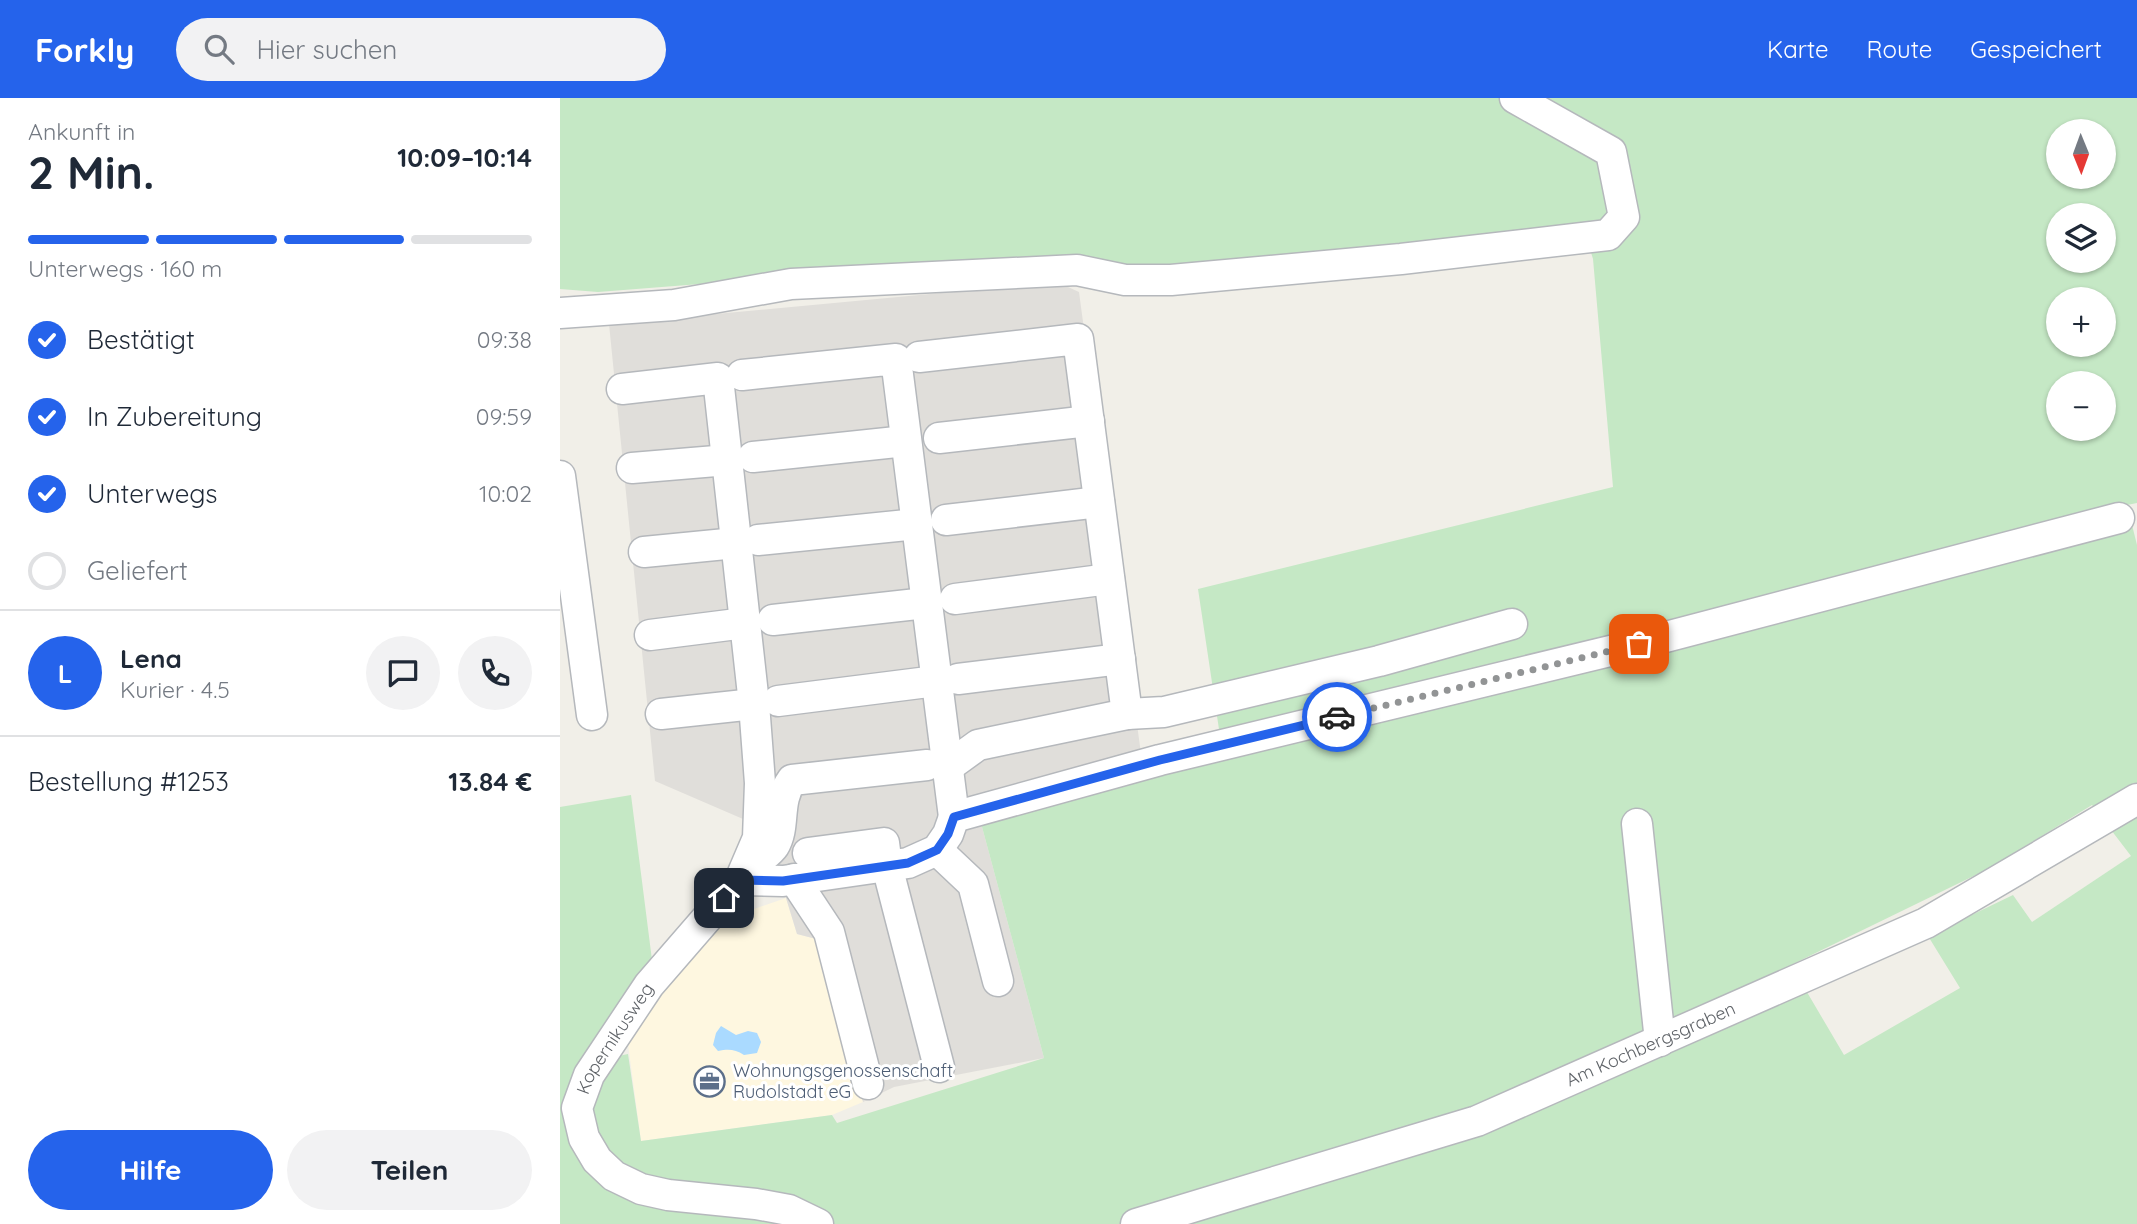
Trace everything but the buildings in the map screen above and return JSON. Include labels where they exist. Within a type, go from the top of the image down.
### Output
[{"type":"lane","points":[[560,313],[674,305],[791,284],[1077,270],[1125,280],[1171,280],[1401,259],[1608,235],[1624,217],[1611,152],[1515,98]]},
{"type":"lane","points":[[919,357],[1077,339],[1127,714]]},
{"type":"lane","points":[[740,880],[801,866],[897,864],[937,850],[948,834],[954,817],[938,765],[947,680],[941,601],[917,524],[896,359],[742,375]]},
{"type":"lane","points":[[622,389],[718,378],[741,459],[747,542],[759,621],[766,702],[758,838],[740,880]]},
{"type":"lane","points":[[939,438],[1088,421]]},
{"type":"lane","points":[[632,468],[906,441]]},
{"type":"lane","points":[[560,476],[592,715]]},
{"type":"lane","points":[[946,520],[1099,502]]},
{"type":"lane","points":[[954,817],[1160,760],[1639,644],[2119,518]]},
{"type":"lane","points":[[644,552],[917,524]]},
{"type":"lane","points":[[650,635],[1110,579]]},
{"type":"lane","points":[[740,880],[774,846],[780,827],[783,792],[792,780],[938,765],[978,745],[1127,714],[1164,712],[1379,661],[1511,624]]},
{"type":"lane","points":[[661,714],[1120,659]]},
{"type":"lane","name":"Am Kochbergsgraben","points":[[1136,1224],[1477,1121],[1926,923],[2137,799]]},
{"type":"lane","points":[[1637,824],[1660,1041]]},
{"type":"lane","points":[[937,850],[973,884],[998,981]]},
{"type":"lane","points":[[897,864],[939,1067]]},
{"type":"lane","points":[[801,866],[829,932],[868,1084]]},
{"type":"lane","name":"Kopernikusweg","points":[[740,880],[649,985],[589,1075],[577,1108],[584,1138],[597,1160],[614,1175],[641,1189],[667,1195],[789,1210],[818,1224]]},
{"type":"shaded area","points":[[1057,282],[1079,292],[1141,754],[974,797],[1044,1058],[894,1087],[863,1102],[820,940],[797,934],[786,898],[743,819],[655,781],[609,324]]},
{"type":"shaded area","points":[[786,898],[797,934],[820,940],[863,1102],[832,1115],[641,1141],[627,1037],[713,923]]},
{"type":"green space","points":[[560,98],[2137,98],[2137,503],[2127,505],[2137,545],[2137,1224],[560,1224],[560,807],[631,795],[652,960],[596,1037],[575,1081],[569,1103],[569,1125],[577,1157],[609,1058],[628,1054],[641,1141],[832,1115],[837,1123],[1044,1058],[974,797],[1220,736],[1198,589],[1613,487],[1593,259],[1583,226],[1252,260],[1152,267],[1041,257],[598,292],[560,289]],"holes":[[[2092,805],[2131,856],[2032,922],[2013,895],[1928,936],[1960,988],[1844,1055],[1791,965],[1988,869]]]},
{"type":"water","points":[[721,1026],[736,1035],[748,1031],[757,1033],[761,1042],[757,1053],[744,1055],[731,1050],[718,1051],[713,1045]]},
{"type":"way so far","points":[[1337,717],[1639,644]]},
{"type":"place","name":"Wohnungsgenossenschaft Rudolstadt eG","points":[[710,1081]]},
{"type":"route","points":[[724,898],[740,880],[783,881],[908,863],[937,850],[948,834],[954,817],[1160,760],[1337,717]]}]
